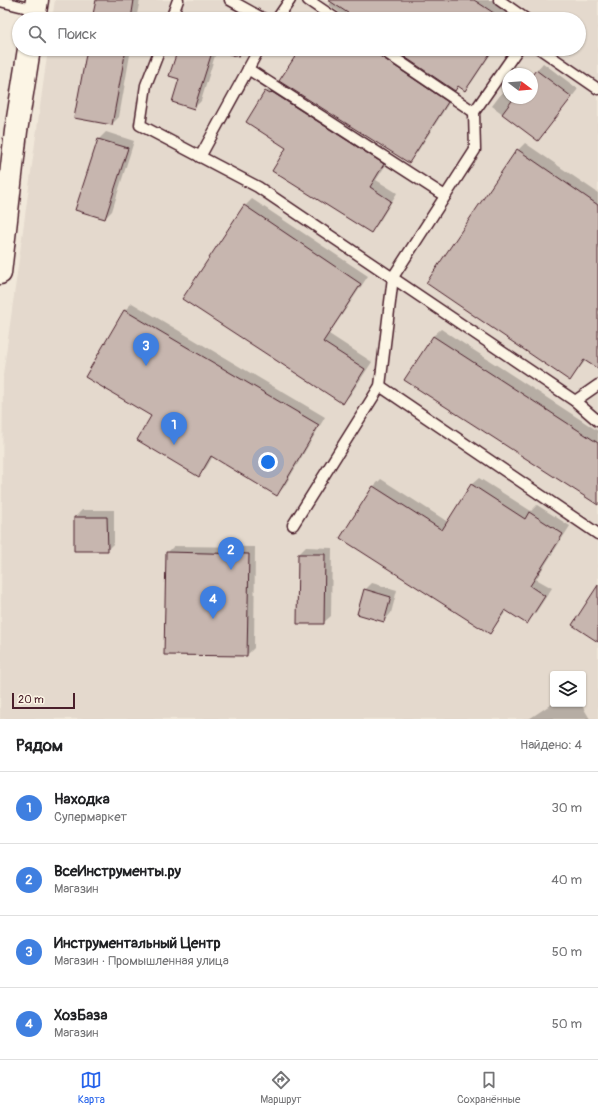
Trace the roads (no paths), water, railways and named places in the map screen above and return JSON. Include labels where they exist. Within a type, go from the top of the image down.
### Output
[{"type":"main road","points":[[0,273],[2,243],[16,131],[29,56]]},
{"type":"lane","points":[[174,12],[178,0]]},
{"type":"lane","points":[[230,0],[251,12]]},
{"type":"lane","points":[[282,12],[290,0]]},
{"type":"lane","points":[[308,0],[326,12]]},
{"type":"lane","points":[[499,0],[516,12]]},
{"type":"lane","points":[[0,1],[36,10]]},
{"type":"lane","points":[[157,56],[146,85],[140,125],[258,187],[575,401],[598,421]]},
{"type":"lane","points":[[200,157],[255,56]]},
{"type":"lane","points":[[391,56],[474,112]]},
{"type":"lane","points":[[293,525],[380,386],[393,277],[475,150],[474,112],[513,56]]},
{"type":"lane","points":[[550,56],[598,89]]},
{"type":"lane","points":[[248,69],[445,196]]},
{"type":"lane","points":[[575,401],[598,385]]},
{"type":"lane","points":[[380,386],[598,534]]},
{"type":"place","name":"Инструментальный Центр","points":[[146,366]]},
{"type":"place","name":"Находка","points":[[174,445]]},
{"type":"place","name":"ВсеИнструменты.ру","points":[[231,570]]},
{"type":"place","name":"ХозБаза","points":[[213,619]]}]
